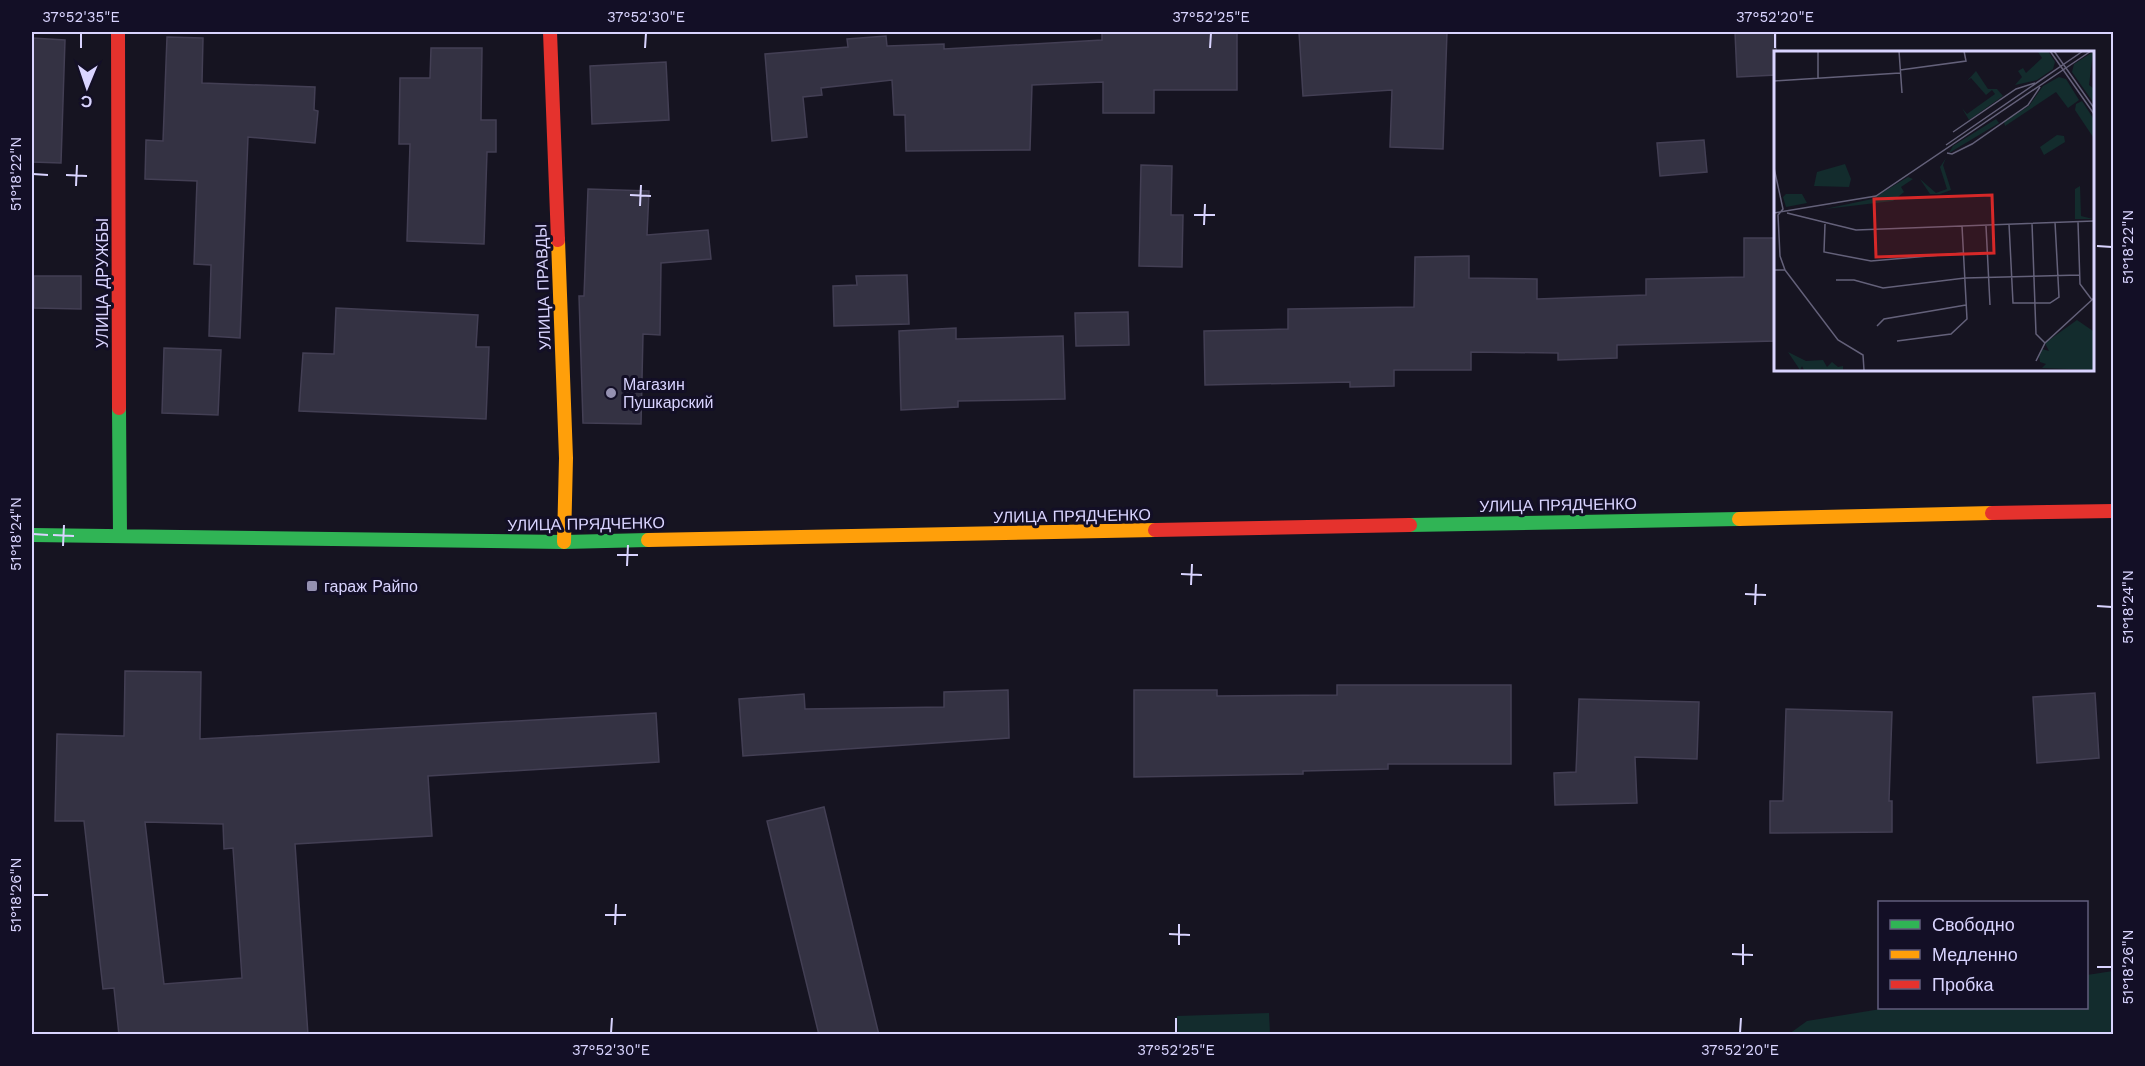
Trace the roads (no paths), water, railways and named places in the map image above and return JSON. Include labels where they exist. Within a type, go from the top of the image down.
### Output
[{"type":"main road","name":"УЛИЦА ДРУЖБЫ","points":[[118,32],[120,535]]},
{"type":"main road","name":"УЛИЦА ПРАВДЫ","points":[[550,32],[566,458],[564,542]]},
{"type":"main road","name":"УЛИЦА ПРЯДЧЕНКО","points":[[32,535],[564,542],[2114,511]]},
{"type":"place","name":"Магазин Пушкарский","points":[[611,393]]},
{"type":"place","name":"гараж Райпо","points":[[312,586]]}]
